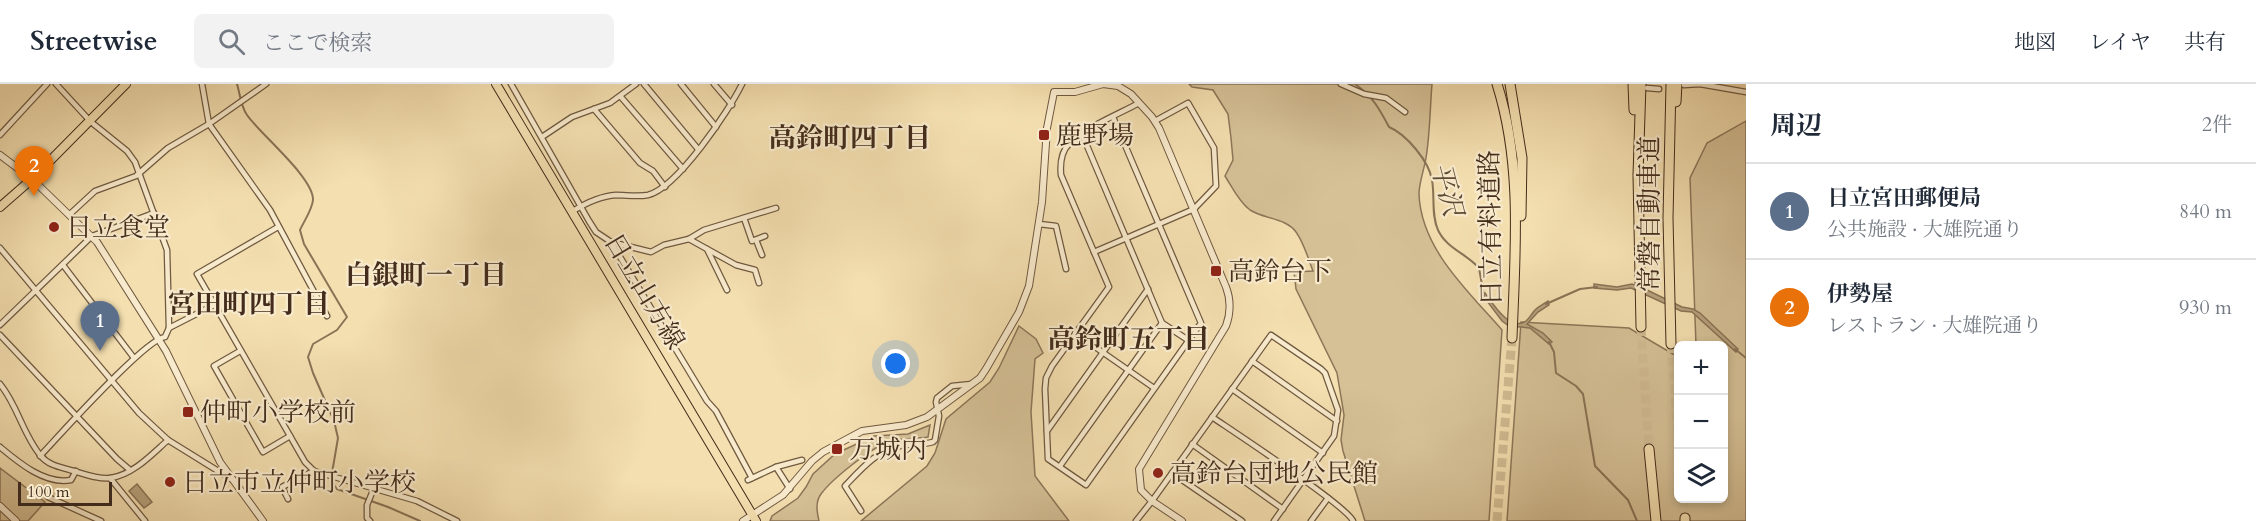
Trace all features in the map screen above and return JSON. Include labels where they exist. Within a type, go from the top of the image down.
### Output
[{"type":"highway","points":[[0,207],[91,122],[126,84]]},
{"type":"highway","name":"日立有料道路","points":[[1496,84],[1508,127],[1515,176],[1512,338]]},
{"type":"highway","points":[[1510,84],[1517,115],[1523,183],[1521,242],[1514,272]]},
{"type":"highway","points":[[1634,84],[1638,175]]},
{"type":"highway","name":"常磐自動車道","points":[[1671,84],[1668,218],[1671,342]]},
{"type":"highway","points":[[1668,218],[1674,175],[1681,84]]},
{"type":"highway","name":"常磐自動車道","points":[[1641,324],[1638,175],[1644,86]]},
{"type":"highway","points":[[1650,452],[1656,521]]},
{"type":"main road","name":"日立山方線","points":[[496,84],[576,209],[754,518]]},
{"type":"street","points":[[0,135],[47,84]]},
{"type":"street","points":[[40,456],[134,358],[158,337],[165,337],[169,328],[167,250],[135,162],[127,151],[91,122],[56,84]]},
{"type":"street","points":[[202,84],[209,124],[270,210],[327,316]]},
{"type":"street","points":[[69,215],[95,191],[135,176],[168,148],[209,124],[267,84]]},
{"type":"street","points":[[511,84],[542,136],[576,209],[596,232],[611,242],[651,252],[664,245],[689,239],[704,230],[776,208]]},
{"type":"street","points":[[542,136],[572,117],[621,97],[636,84]]},
{"type":"street","points":[[645,84],[698,149]]},
{"type":"street","points":[[681,84],[716,127]]},
{"type":"street","points":[[714,84],[732,105]]},
{"type":"street","points":[[576,209],[606,196],[648,195],[665,187],[683,169],[716,127],[732,105],[742,84]]},
{"type":"street","points":[[743,521],[754,518],[790,489],[817,456],[854,434],[918,421],[973,384],[986,369],[1024,302],[1033,271],[1047,128],[1055,84]]},
{"type":"street","points":[[1054,92],[1075,92],[1110,84],[1125,90],[1139,103],[1155,122],[1226,286],[1230,312],[1221,334],[1142,462],[1138,476],[1141,490],[1152,501],[1182,521]]},
{"type":"street","points":[[1341,84],[1364,94],[1386,98],[1405,112]]},
{"type":"street","points":[[1681,84],[1700,84],[1746,92]]},
{"type":"street","points":[[1644,86],[1659,89]]},
{"type":"street","points":[[621,97],[683,169]]},
{"type":"street","points":[[1113,117],[1201,322],[1086,485],[1048,459],[1044,388],[1052,366],[1109,287],[1063,181],[1061,160],[1068,145],[1082,134],[1113,117],[1139,103]]},
{"type":"street","points":[[1094,252],[1194,209],[1216,186],[1214,148],[1188,103],[1155,122]]},
{"type":"street","points":[[594,109],[640,163],[653,171],[665,187]]},
{"type":"street","points":[[1082,134],[1162,323],[1188,340]]},
{"type":"street","points":[[0,155],[32,179],[92,236],[158,337],[211,445],[231,479],[263,521]]},
{"type":"street","points":[[0,325],[92,236],[154,213]]},
{"type":"street","points":[[744,218],[752,241],[765,236]]},
{"type":"street","points":[[1039,224],[1056,226],[1066,269]]},
{"type":"street","points":[[278,227],[197,274],[305,462],[314,471],[417,501],[457,521]]},
{"type":"street","points":[[689,239],[736,265],[754,270],[759,283]]},
{"type":"street","points":[[756,240],[762,255]]},
{"type":"street","points":[[611,242],[707,401],[716,411],[750,479],[776,467],[802,460]]},
{"type":"street","points":[[0,248],[139,413],[168,440],[231,479]]},
{"type":"street","points":[[707,249],[727,290]]},
{"type":"street","points":[[63,265],[134,358]]},
{"type":"street","points":[[1046,432],[1148,289]]},
{"type":"street","points":[[169,328],[214,304]]},
{"type":"street","points":[[1060,466],[1162,323]]},
{"type":"street","points":[[1075,333],[1154,388]]},
{"type":"street","points":[[0,335],[130,470]]},
{"type":"street","points":[[1136,521],[1271,335],[1325,373],[1338,410],[1334,436],[1274,521]]},
{"type":"street","points":[[240,351],[214,366],[263,452],[290,436]]},
{"type":"street","points":[[1252,361],[1337,421]]},
{"type":"street","points":[[0,384],[16,408],[40,456],[51,464],[110,478],[141,465],[168,440]]},
{"type":"street","points":[[861,512],[845,486],[863,467],[883,452],[903,446],[933,442],[939,416],[936,402],[942,392],[952,387],[973,384]]},
{"type":"street","points":[[1232,389],[1323,453]]},
{"type":"street","points":[[1212,417],[1328,498],[1351,520]]},
{"type":"street","points":[[1192,444],[1282,509]]},
{"type":"street","points":[[0,447],[24,468],[34,473],[65,481],[71,480],[76,471]]},
{"type":"street","points":[[776,467],[790,489]]},
{"type":"street","points":[[288,499],[282,487],[314,471]]},
{"type":"street","points":[[1172,473],[1242,521]]},
{"type":"street","points":[[110,478],[145,521]]},
{"type":"street","points":[[368,520],[367,505],[375,488]]},
{"type":"street","points":[[48,497],[101,521]]},
{"type":"street","points":[[1311,521],[1328,498]]},
{"type":"street","points":[[0,506],[16,521]]},
{"type":"shaded area","points":[[1189,84],[1432,84],[1427,149],[1419,190],[1422,214],[1428,233],[1448,268],[1502,330],[1489,521],[1365,521],[1343,451],[1341,440],[1344,415],[1337,373],[1296,289],[1294,272],[1313,271],[1306,251],[1292,227],[1250,210],[1239,199],[1225,176],[1233,160],[1228,114],[1213,90],[1192,87]]},
{"type":"shaded area","points":[[1746,121],[1746,521],[1507,521],[1521,322],[1629,328],[1674,355],[1674,503],[1728,503],[1728,341],[1696,341],[1690,178],[1707,143]]},
{"type":"shaded area","points":[[1594,284],[1617,287],[1632,284],[1682,307],[1693,309],[1738,349],[1736,352],[1728,345],[1728,341],[1724,341],[1692,312],[1681,311],[1631,288],[1617,290],[1594,288]]},
{"type":"shaded area","points":[[1481,293],[1485,293],[1497,310],[1514,323],[1526,321],[1548,301],[1549,305],[1538,312],[1527,324],[1543,333],[1552,342],[1549,344],[1530,328],[1509,326],[1502,321]]},
{"type":"shaded area","points":[[1019,326],[1036,339],[1043,353],[1035,359],[1031,412],[1035,476],[1069,521],[861,521],[927,466],[935,453],[946,419],[990,382]]},
{"type":"shaded area","points":[[930,425],[928,437],[896,440],[883,444],[843,472],[819,497],[817,507],[819,521],[770,521],[772,516],[798,498],[813,474],[835,454],[874,436],[908,434]]},
{"type":"shaded area","points":[[0,468],[45,502],[28,521],[0,521]]},
{"type":"shaded area","points":[[137,484],[152,502],[144,508],[129,491]]},
{"type":"waterway","points":[[237,84],[247,115],[296,169],[311,191],[313,200],[310,212],[300,230],[304,244],[347,317],[337,330],[313,344],[308,357],[334,421],[338,438],[332,482],[337,489],[420,521]]},
{"type":"waterway","name":"平沢","points":[[1355,84],[1375,103],[1389,127],[1409,142],[1422,157],[1432,180],[1438,230],[1446,242],[1479,268],[1484,296]]},
{"type":"waterway","points":[[1546,304],[1580,289],[1597,287]]},
{"type":"waterway","points":[[1549,342],[1554,352],[1556,373],[1576,386],[1583,394],[1595,466],[1628,500],[1637,521]]},
{"type":"waterway","points":[[1735,349],[1746,358]]},
{"type":"tunnel","points":[[1641,327],[1649,449]]},
{"type":"tunnel","points":[[1497,521],[1512,338]]},
{"type":"tunnel","points":[[1671,344],[1675,395]]},
{"type":"tunnel","points":[[1684,503],[1685,518]]},
{"type":"place","name":"鹿野場","points":[[1044,135]]},
{"type":"place","name":"伊勢屋","points":[[34,196]]},
{"type":"place","name":"日立食堂","points":[[54,227]]},
{"type":"place","name":"高鈴台下","points":[[1216,271]]},
{"type":"place","name":"日立宮田郵便局","points":[[100,351]]},
{"type":"place","name":"仲町小学校前","points":[[188,412]]},
{"type":"place","name":"万城内","points":[[837,449]]},
{"type":"place","name":"高鈴台団地公民館","points":[[1158,473]]},
{"type":"place","name":"日立市立仲町小学校","points":[[170,482]]},
{"type":"district","name":"高鈴町四丁目","points":[[850,138]]},
{"type":"district","name":"白銀町一丁目","points":[[426,275]]},
{"type":"district","name":"宮田町四丁目","points":[[249,304]]},
{"type":"district","name":"高鈴町五丁目","points":[[1129,339]]}]
